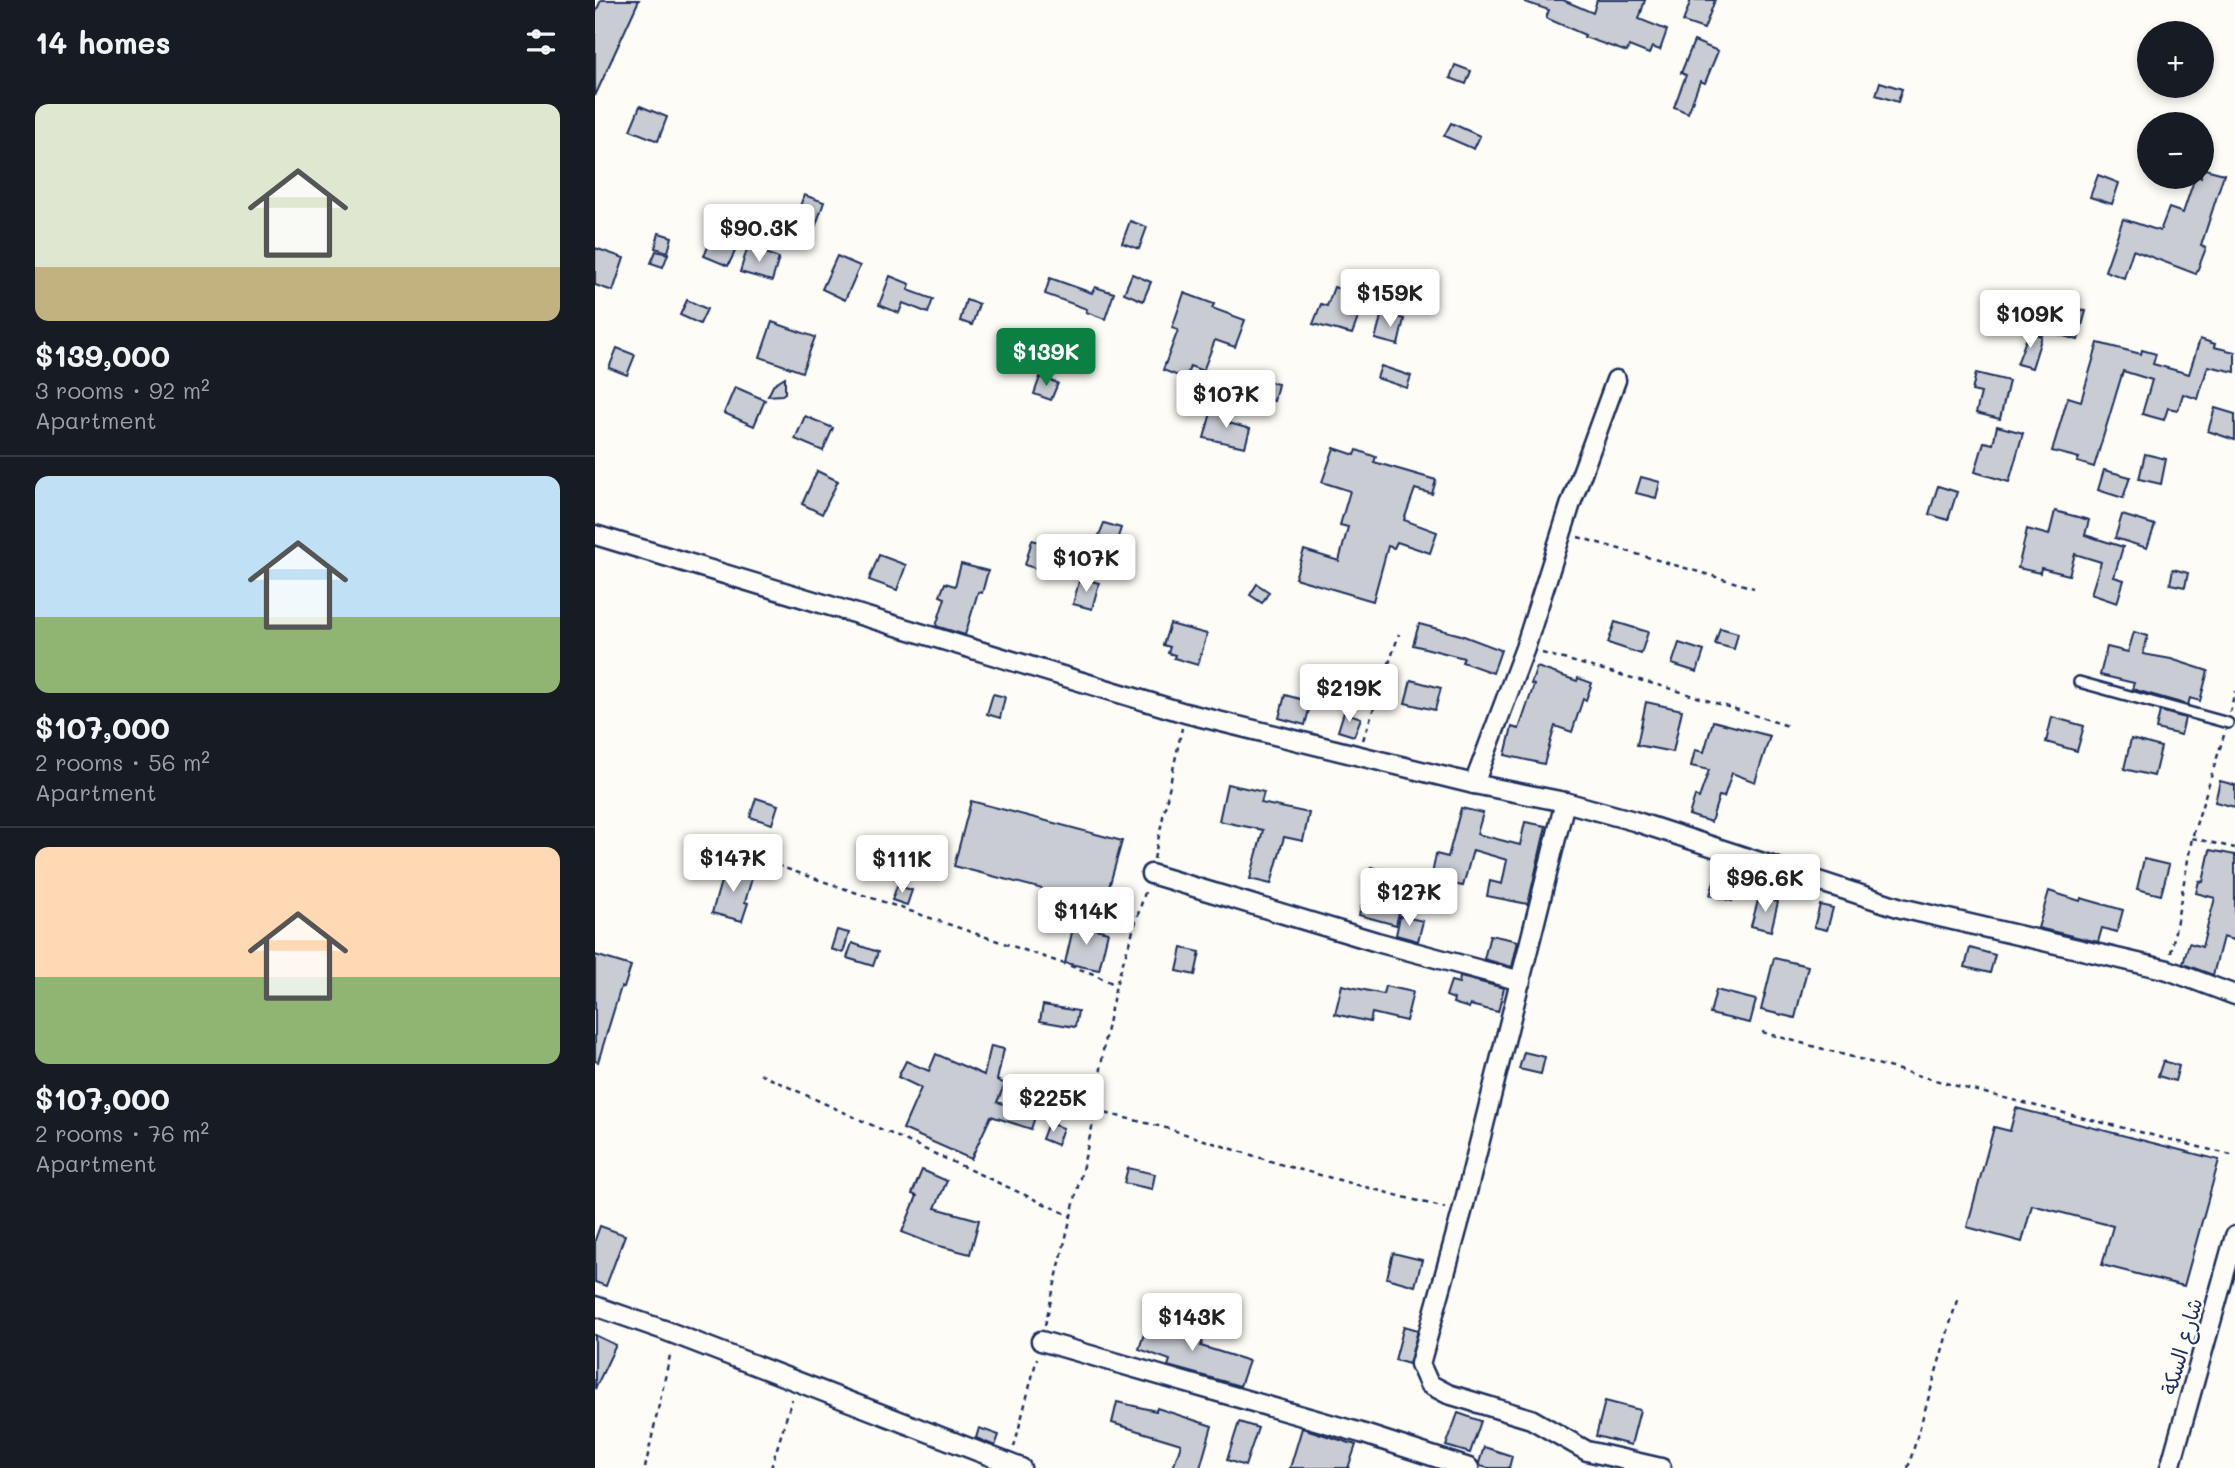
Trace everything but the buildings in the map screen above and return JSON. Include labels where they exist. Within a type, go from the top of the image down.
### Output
[{"type":"street","points":[[1474,784],[1525,648],[1562,532],[1616,380]]},
{"type":"street","points":[[595,536],[1185,713],[1474,784],[1565,802],[1635,821],[1901,908],[2168,970],[2235,995]]},
{"type":"street","points":[[1565,802],[1462,1212],[1420,1364],[1429,1384],[1448,1394],[1531,1419],[1585,1460],[1661,1468]]},
{"type":"street","points":[[1151,874],[1377,942],[1521,981]]},
{"type":"street","name":"شارع السكة","points":[[2170,1468],[2235,1236]]},
{"type":"street","points":[[595,1306],[675,1334],[1015,1466]]},
{"type":"street","points":[[1041,1341],[1361,1433],[1469,1468]]},
{"type":"lane","points":[[2079,682],[2228,723]]},
{"type":"path","points":[[1562,532],[1754,588]]},
{"type":"path","points":[[1357,756],[1399,634]]},
{"type":"path","points":[[1525,648],[1672,689],[1788,726]]},
{"type":"path","points":[[2168,970],[2192,838],[2228,723],[2235,691]]},
{"type":"path","points":[[1015,1466],[1041,1341],[1096,1111],[1104,1043],[1116,985],[1151,874],[1185,713]]},
{"type":"path","points":[[2192,838],[2235,848]]},
{"type":"path","points":[[720,846],[1091,973],[1116,985]]},
{"type":"path","points":[[1762,1032],[1953,1085],[2235,1156]]},
{"type":"path","points":[[760,1074],[1070,1216]]},
{"type":"path","points":[[1096,1111],[1163,1127],[1286,1166],[1462,1212]]},
{"type":"path","points":[[1908,1468],[1957,1300]]},
{"type":"path","points":[[645,1468],[675,1334]]},
{"type":"path","points":[[771,1468],[797,1383]]}]
